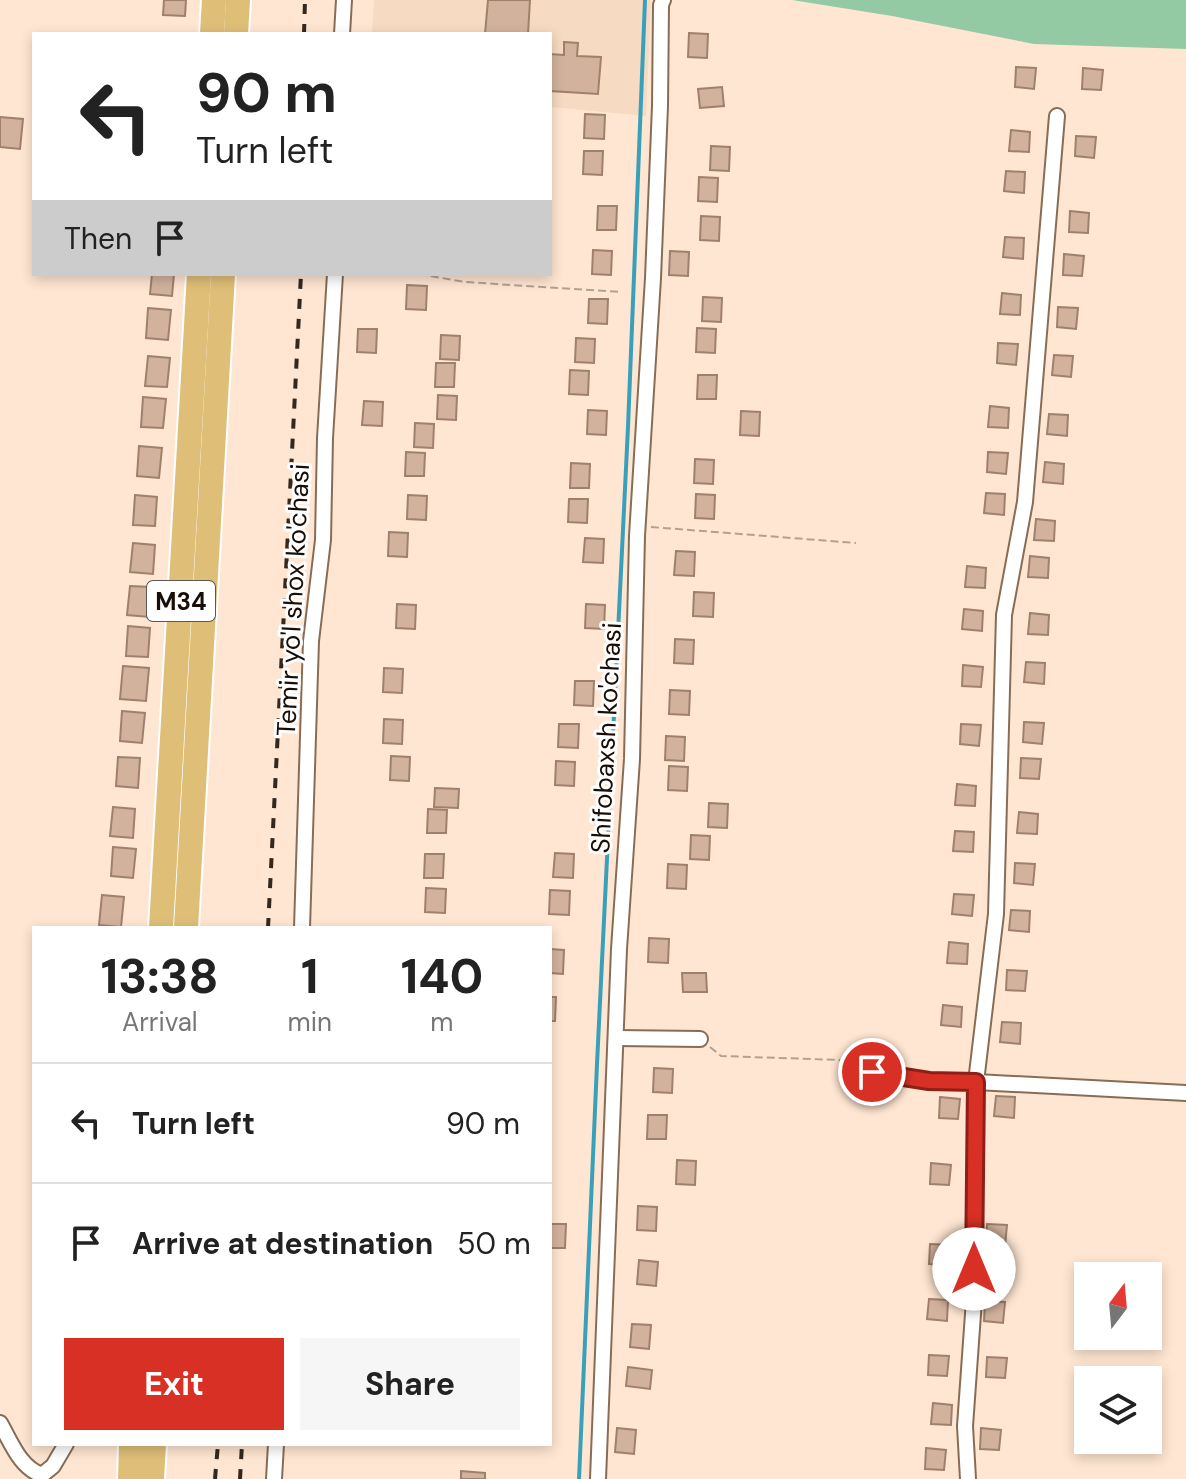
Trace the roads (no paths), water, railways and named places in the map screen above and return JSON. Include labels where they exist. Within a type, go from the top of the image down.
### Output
[{"type":"highway","points":[[212,32],[214,0]]},
{"type":"highway","points":[[236,32],[238,0]]},
{"type":"highway","name":"M34","points":[[161,926],[199,276]]},
{"type":"highway","name":"M34","points":[[186,926],[223,276]]},
{"type":"highway","points":[[130,1479],[131,1446]]},
{"type":"highway","points":[[152,1479],[154,1446]]},
{"type":"street","points":[[342,32],[344,0]]},
{"type":"street","name":"Shifobaxsh ko'chasi","points":[[598,1479],[663,0]]},
{"type":"street","points":[[968,1479],[965,1426],[974,1300],[976,1082],[996,914],[1004,615],[1025,502],[1057,116]]},
{"type":"street","name":"Temir yo'l shox ko'chasi","points":[[302,926],[311,641],[323,540],[325,438],[335,276]]},
{"type":"street","points":[[616,1038],[700,1039]]},
{"type":"street","points":[[872,1072],[929,1081],[1186,1093]]},
{"type":"street","points":[[0,1423],[17,1453],[33,1472],[42,1475],[53,1466],[65,1446]]},
{"type":"street","points":[[274,1479],[276,1446]]},
{"type":"waterway","points":[[579,1479],[645,0]]},
{"type":"railway","points":[[304,32],[305,0]]},
{"type":"railway","points":[[268,926],[301,276]]},
{"type":"railway","points":[[215,1479],[218,1446]]},
{"type":"railway","points":[[240,1479],[242,1446]]}]
